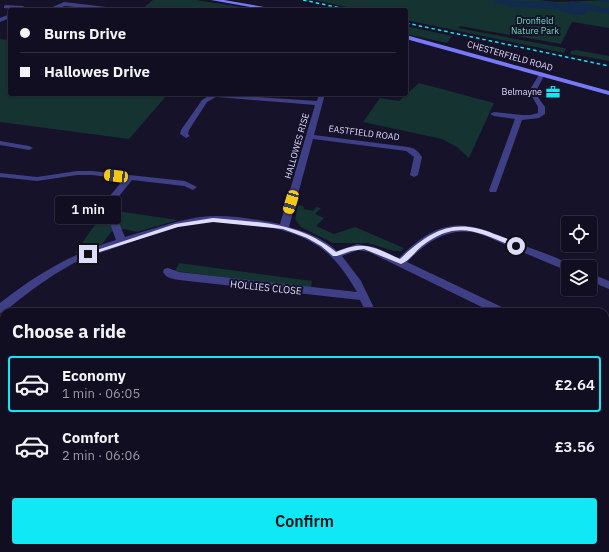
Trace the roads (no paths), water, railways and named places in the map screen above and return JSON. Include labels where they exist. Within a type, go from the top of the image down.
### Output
[{"type":"main road","points":[[214,0],[230,1],[267,8]]},
{"type":"main road","name":"CHESTERFIELD ROAD","points":[[408,38],[609,93]]},
{"type":"street","points":[[54,8],[64,4],[98,8]]},
{"type":"street","points":[[6,6],[23,7]]},
{"type":"street","points":[[494,114],[535,117],[542,112],[542,108],[532,93],[542,74]]},
{"type":"street","points":[[186,136],[184,134],[186,130],[204,101],[213,96]]},
{"type":"street","points":[[228,96],[320,103]]},
{"type":"street","name":"HALLOWES RISE","points":[[284,227],[322,96]]},
{"type":"street","points":[[493,190],[519,117]]},
{"type":"street","name":"EASTFIELD ROAD","points":[[311,137],[374,143],[408,149],[413,151],[418,157],[414,175]]},
{"type":"street","points":[[0,142],[29,148]]},
{"type":"street","points":[[0,175],[42,179],[83,172],[185,184],[193,187]]},
{"type":"street","points":[[122,242],[108,207],[112,198],[129,178]]},
{"type":"street","points":[[1,308],[31,285],[80,256],[177,225],[203,220],[223,220],[284,227],[310,237],[335,255],[352,274],[369,308]]},
{"type":"street","points":[[401,262],[419,245],[433,236],[448,229],[466,228],[489,234],[561,265]]},
{"type":"street","points":[[335,255],[350,249],[364,247],[371,249],[401,262],[494,308]]},
{"type":"street","name":"HOLLIES CLOSE","points":[[168,272],[172,275],[179,276],[350,296],[364,296]]},
{"type":"street","points":[[597,280],[609,285]]},
{"type":"waterway","points":[[498,0],[520,4],[557,6],[577,13],[580,13],[584,9],[570,5],[572,4],[609,11]]},
{"type":"waterway","points":[[599,0],[609,2]]},
{"type":"railway","points":[[303,0],[341,8]]},
{"type":"railway","points":[[408,23],[609,66]]},
{"type":"place","name":"Belmayne","points":[[553,92]]},
{"type":"park label","name":"Dronfield Nature Park","points":[[535,26]]}]
